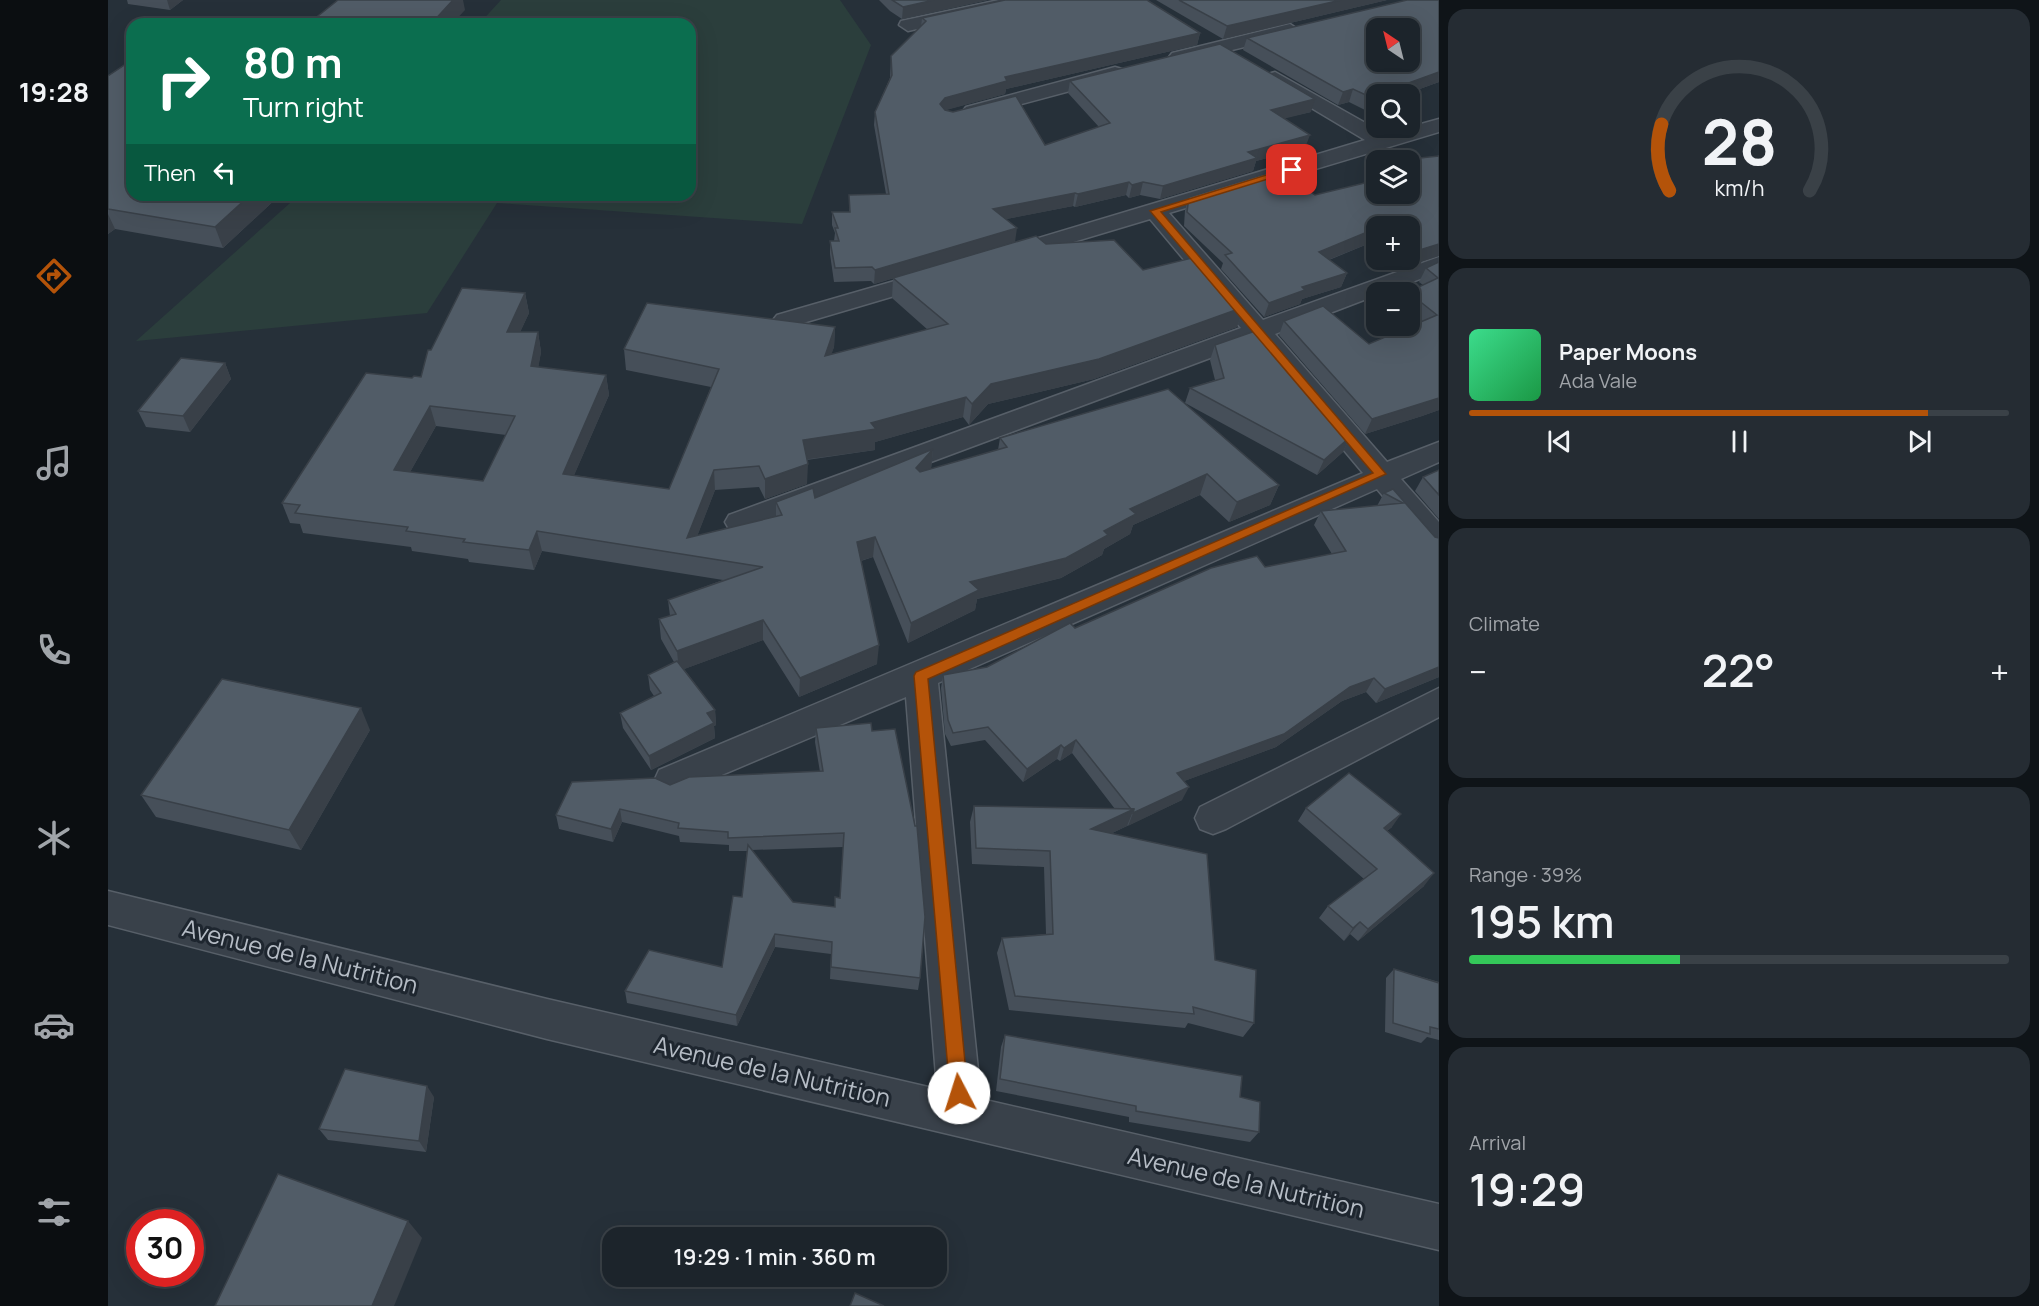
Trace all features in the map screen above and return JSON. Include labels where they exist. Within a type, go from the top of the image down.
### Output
[{"type":"street","points":[[908,25],[1024,0]]},
{"type":"street","points":[[1166,60],[1309,26]]},
{"type":"street","points":[[1191,30],[1383,142]]},
{"type":"street","points":[[951,117],[1018,97],[1133,68]]},
{"type":"street","points":[[976,264],[1439,125]]},
{"type":"street","points":[[1155,211],[1439,542]]},
{"type":"street","points":[[740,522],[1439,264]]},
{"type":"street","points":[[786,320],[953,271]]},
{"type":"street","points":[[672,781],[921,676],[1380,474],[1439,451]]},
{"type":"street","points":[[921,676],[961,1116]]},
{"type":"street","points":[[1213,818],[1439,701]]},
{"type":"street","name":"Avenue de la Nutrition","points":[[108,908],[547,1020],[1439,1227]]},
{"type":"green space","points":[[501,0],[840,0],[871,45],[802,224],[497,203],[427,313],[136,341],[292,201],[696,201],[696,18],[484,18]]},
{"type":"building","points":[[338,0],[453,0],[436,18],[316,18]]},
{"type":"building","points":[[892,0],[934,0],[903,7]]},
{"type":"building","points":[[1005,0],[1147,0],[1200,33],[1005,77],[1007,81],[945,98],[940,104],[945,110],[953,112],[1016,96],[1045,145],[1110,123],[1070,81],[1220,44],[1315,99],[1271,110],[1310,135],[1248,152],[1257,158],[1163,186],[1143,182],[1132,185],[1129,182],[1078,194],[993,209],[1017,228],[875,270],[872,267],[835,268],[830,241],[839,241],[835,228],[838,228],[832,212],[850,212],[849,195],[889,194],[875,112],[892,75],[891,56],[926,21],[922,18]]},
{"type":"building","points":[[1179,0],[1341,0],[1227,26]]},
{"type":"building","points":[[1407,0],[1439,0],[1439,72],[1406,84],[1366,84],[1366,95],[1353,89],[1343,92],[1247,38]]},
{"type":"building","points":[[126,64],[126,201],[243,201],[215,227],[108,209],[108,76]]},
{"type":"building","points":[[1439,156],[1439,244],[1420,250],[1420,216],[1366,216],[1366,233],[1319,252],[1347,273],[1302,287],[1305,290],[1269,303],[1225,255],[1232,253],[1187,212],[1189,197],[1278,170],[1315,195],[1366,183],[1366,204],[1420,204],[1420,158]]},
{"type":"building","points":[[1036,236],[1046,244],[1114,240],[1143,270],[1200,256],[1244,307],[1099,359],[991,384],[972,404],[966,397],[871,423],[876,429],[803,440],[808,464],[765,479],[759,466],[714,470],[687,538],[782,515],[776,502],[813,488],[815,498],[933,449],[916,468],[920,472],[1007,447],[1000,438],[1168,389],[1279,485],[1237,502],[1207,474],[1130,509],[1136,514],[1104,531],[1108,535],[1066,558],[970,582],[979,590],[911,623],[875,537],[857,542],[879,645],[800,678],[763,620],[677,651],[659,619],[676,614],[668,600],[763,567],[537,531],[529,550],[463,542],[465,539],[406,531],[408,527],[295,513],[300,505],[282,503],[366,373],[421,377],[428,350],[431,350],[462,288],[525,293],[507,332],[538,332],[531,366],[606,375],[563,474],[669,489],[719,369],[624,349],[647,303],[835,327],[825,356],[948,324],[893,278]],"holes":[[[430,406],[515,416],[483,481],[394,470]]]},
{"type":"building","points":[[1439,262],[1439,398],[1372,419],[1284,321],[1323,306],[1369,344],[1388,336],[1420,336],[1420,322],[1437,315],[1420,302],[1420,286],[1438,278],[1426,268]]},
{"type":"building","points":[[1258,330],[1350,437],[1324,460],[1190,388],[1224,378],[1215,345]]},
{"type":"building","points":[[181,358],[225,363],[183,416],[138,411]]},
{"type":"building","points":[[1439,470],[1439,495],[1423,477]]},
{"type":"building","points":[[1393,489],[1435,537],[1439,538],[1439,667],[1385,689],[1374,678],[1350,687],[1284,734],[1177,773],[1189,787],[1133,813],[1134,809],[1131,809],[1076,740],[1064,748],[1061,745],[1027,769],[988,727],[953,733],[948,720],[943,675],[987,667],[1070,623],[1075,628],[1211,568],[1257,556],[1265,567],[1346,551],[1321,511],[1403,503],[1384,493]]},
{"type":"building","points":[[677,661],[715,710],[707,713],[714,723],[649,756],[620,713],[661,693],[648,675]]},
{"type":"building","points":[[222,679],[361,708],[289,830],[141,795]]},
{"type":"building","points":[[871,723],[872,731],[895,729],[915,826],[917,826],[925,917],[920,978],[831,967],[832,942],[775,934],[736,1015],[625,991],[649,950],[722,967],[733,896],[742,897],[748,845],[793,902],[835,907],[835,897],[840,898],[844,833],[728,838],[728,832],[678,828],[679,823],[620,809],[611,829],[556,815],[572,782],[655,778],[670,785],[689,777],[823,771],[816,728]]},
{"type":"building","points":[[1349,773],[1401,814],[1384,828],[1434,873],[1368,929],[1360,922],[1353,928],[1328,906],[1377,869],[1306,808]]},
{"type":"building","points":[[974,806],[1134,809],[1091,829],[1207,854],[1215,960],[1256,970],[1254,1023],[1193,1007],[1194,1014],[1015,996],[1002,938],[1053,934],[1050,851],[976,848]]},
{"type":"building","points":[[1394,969],[1439,983],[1439,1029],[1430,1027],[1430,1034],[1393,1023]]},
{"type":"building","points":[[1005,1035],[1242,1076],[1240,1097],[1260,1102],[1259,1132],[1136,1111],[1136,1106],[1000,1079]]},
{"type":"building","points":[[345,1069],[427,1086],[419,1141],[319,1129]]},
{"type":"building","points":[[278,1174],[408,1221],[372,1306],[215,1306]]},
{"type":"building","points":[[855,1293],[884,1306],[850,1306]]},
{"type":"route","points":[[959,1093],[921,676],[1380,474],[1314,394],[1155,211],[1292,170]]}]
